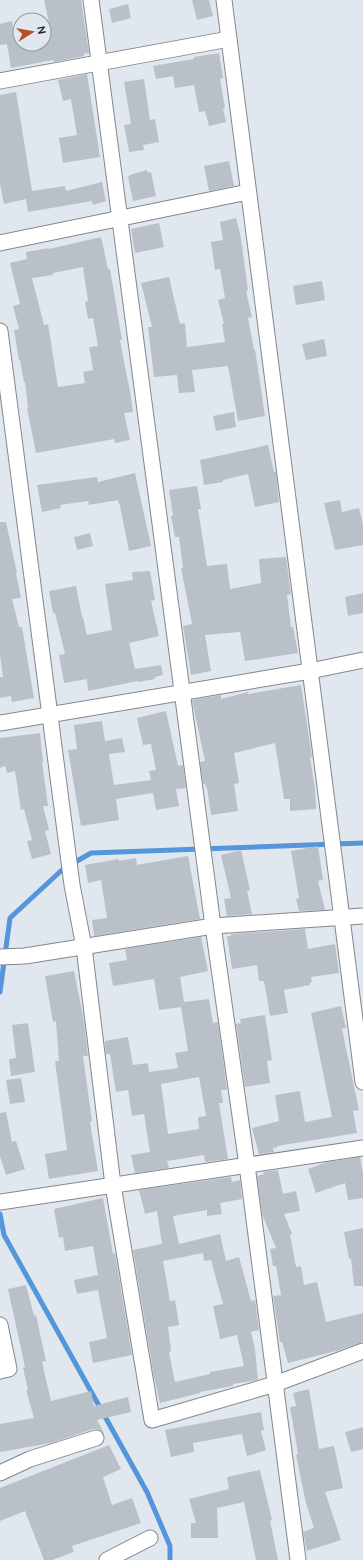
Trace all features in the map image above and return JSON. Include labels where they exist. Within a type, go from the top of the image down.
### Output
[{"type":"street","points":[[91,0],[207,871],[213,926],[247,1166],[298,1560]]},
{"type":"street","points":[[224,0],[363,1082]]},
{"type":"street","points":[[0,81],[229,39]]},
{"type":"street","points":[[0,242],[248,192]]},
{"type":"street","points":[[0,331],[72,885],[84,947],[113,1185],[152,1420],[275,1384],[363,1351]]},
{"type":"street","points":[[0,723],[310,671],[363,660]]},
{"type":"street","points":[[0,957],[24,956],[213,926],[342,916],[363,916]]},
{"type":"street","points":[[2,1202],[363,1148]]},
{"type":"street","points":[[0,1326],[9,1369],[0,1371]]},
{"type":"street","points":[[0,1473],[30,1459],[96,1438]]},
{"type":"street","points":[[106,1560],[150,1538]]},
{"type":"building","points":[[44,0],[81,0],[89,53],[84,54],[84,56],[54,62],[53,60],[11,68],[7,44],[0,45],[0,24],[12,21],[12,52],[52,52],[52,12],[47,12]]},
{"type":"building","points":[[192,0],[209,0],[213,16],[197,20]]},
{"type":"building","points":[[128,4],[131,18],[112,23],[109,9]]},
{"type":"building","points":[[219,53],[223,78],[220,79],[226,122],[209,126],[205,111],[199,112],[194,85],[175,88],[173,76],[156,79],[153,66]]},
{"type":"building","points":[[87,74],[100,157],[63,163],[59,138],[77,135],[71,99],[63,101],[58,80]]},
{"type":"building","points":[[144,79],[150,120],[155,119],[159,142],[143,145],[144,150],[129,152],[124,125],[131,124],[124,82]]},
{"type":"building","points":[[16,92],[32,191],[65,186],[66,191],[102,182],[106,201],[93,205],[92,201],[28,212],[26,199],[4,204],[0,184],[0,95]]},
{"type":"building","points":[[229,161],[234,186],[209,191],[204,166]]},
{"type":"building","points":[[147,170],[148,173],[151,172],[156,196],[133,201],[128,177]]},
{"type":"building","points":[[236,218],[241,238],[248,291],[246,291],[252,317],[248,318],[254,350],[255,349],[265,416],[238,421],[228,366],[192,370],[195,392],[179,393],[177,375],[154,377],[148,327],[152,327],[141,283],[169,277],[180,324],[185,323],[187,347],[225,342],[222,324],[224,324],[218,300],[225,298],[220,269],[215,270],[211,242],[223,240],[220,222]]},
{"type":"building","points":[[159,223],[164,247],[135,253],[131,229]]},
{"type":"building","points":[[101,237],[108,269],[110,269],[122,340],[120,340],[133,412],[124,413],[130,440],[115,443],[114,439],[36,453],[27,408],[25,382],[19,360],[14,330],[19,329],[13,306],[20,304],[10,263],[27,259],[26,252],[49,249]],"holes":[[[83,267],[88,301],[85,302],[88,319],[93,318],[98,346],[89,347],[93,370],[83,372],[85,383],[58,387],[48,324],[44,325],[32,278],[53,275],[53,273]]]},
{"type":"building","points":[[322,281],[325,300],[296,305],[293,286]]},
{"type":"building","points":[[324,339],[327,356],[306,360],[302,344]]},
{"type":"building","points":[[234,412],[236,427],[216,431],[213,416]]},
{"type":"building","points":[[268,445],[274,472],[276,472],[279,502],[255,507],[248,474],[223,480],[223,482],[204,485],[200,460]]},
{"type":"building","points":[[135,473],[151,546],[129,551],[118,500],[89,505],[88,501],[60,505],[61,508],[42,512],[37,485],[97,477],[98,482]]},
{"type":"building","points":[[197,486],[201,509],[198,509],[207,566],[227,564],[230,589],[261,583],[259,559],[286,557],[291,594],[287,595],[291,627],[293,627],[298,653],[245,661],[240,632],[205,635],[211,671],[191,675],[183,626],[192,624],[181,568],[183,568],[179,537],[175,537],[171,516],[173,515],[169,490]]},
{"type":"building","points":[[340,500],[342,512],[359,508],[363,525],[363,545],[335,550],[324,503]]},
{"type":"building","points":[[0,522],[6,522],[17,573],[21,598],[12,599],[19,627],[22,627],[34,698],[12,702],[11,696],[0,698],[0,677],[3,677],[0,655]]},
{"type":"building","points":[[90,533],[93,546],[77,550],[74,537]]},
{"type":"building","points":[[150,571],[155,600],[151,601],[159,636],[129,643],[135,669],[161,665],[163,675],[155,677],[155,679],[88,691],[87,679],[64,683],[59,655],[65,654],[55,613],[53,613],[49,591],[76,586],[87,635],[112,630],[105,584],[133,580],[132,572]]},
{"type":"building","points":[[363,593],[363,613],[348,616],[345,597]]},
{"type":"building","points":[[301,685],[312,757],[310,757],[315,789],[316,809],[290,811],[290,799],[284,799],[275,743],[234,753],[239,783],[234,784],[238,811],[211,815],[207,788],[205,784],[203,784],[200,762],[205,761],[192,700],[221,695],[221,699],[248,692],[248,694]]},
{"type":"building","points":[[166,711],[178,766],[183,765],[186,788],[176,789],[179,806],[156,810],[153,793],[116,799],[119,820],[81,826],[68,750],[77,749],[74,725],[102,721],[105,741],[122,738],[125,752],[109,754],[114,785],[151,780],[149,771],[156,770],[151,744],[143,745],[137,718]]},
{"type":"building","points":[[40,733],[48,806],[43,806],[49,830],[45,831],[51,854],[32,859],[27,841],[32,840],[24,809],[21,810],[15,771],[7,773],[5,766],[0,768],[0,738]]},
{"type":"building","points":[[318,846],[323,880],[318,881],[325,910],[299,911],[296,899],[299,898],[291,851]]},
{"type":"building","points":[[241,850],[250,890],[247,891],[252,914],[227,916],[224,899],[231,898],[221,855]]},
{"type":"building","points":[[188,856],[200,919],[94,936],[92,920],[107,918],[101,880],[88,883],[85,865],[118,859],[119,861],[136,858],[137,865]]},
{"type":"building","points":[[305,929],[308,949],[335,944],[339,973],[311,977],[312,982],[310,985],[284,990],[288,1013],[270,1016],[264,981],[259,981],[257,965],[232,969],[227,936],[231,936],[231,934]]},
{"type":"building","points":[[201,937],[208,971],[180,977],[184,1002],[209,999],[213,1023],[218,1022],[227,1090],[221,1090],[223,1103],[219,1103],[228,1159],[205,1162],[204,1155],[167,1161],[169,1168],[135,1173],[131,1155],[150,1152],[144,1114],[132,1116],[128,1090],[116,1092],[110,1054],[106,1054],[105,1041],[128,1037],[133,1065],[148,1063],[149,1072],[178,1068],[175,1053],[188,1051],[181,1007],[159,1010],[154,979],[113,986],[109,963],[127,960],[125,949]],"holes":[[[199,1077],[206,1116],[198,1117],[199,1129],[168,1134],[161,1084]]]},
{"type":"building","points":[[74,971],[84,1021],[88,1056],[83,1056],[92,1121],[90,1122],[98,1171],[49,1179],[45,1154],[67,1150],[55,1061],[59,1061],[56,1021],[53,1022],[45,976]]},
{"type":"building","points":[[341,1006],[346,1028],[342,1029],[359,1110],[353,1111],[357,1133],[277,1146],[278,1147],[273,1148],[274,1152],[259,1154],[252,1128],[279,1121],[275,1095],[300,1091],[305,1122],[332,1117],[311,1013]]},
{"type":"building","points":[[265,1015],[272,1060],[267,1061],[270,1083],[245,1087],[236,1024],[241,1023],[240,1019]]},
{"type":"building","points":[[28,1023],[35,1072],[11,1076],[9,1059],[16,1058],[12,1025]]},
{"type":"building","points":[[21,1078],[25,1102],[10,1104],[6,1080]]},
{"type":"building","points":[[6,1112],[12,1142],[16,1141],[25,1169],[6,1175],[0,1156],[0,1113]]},
{"type":"building","points":[[360,1157],[363,1173],[363,1198],[348,1200],[345,1183],[316,1193],[308,1169],[327,1162]]},
{"type":"building","points":[[278,1170],[283,1194],[296,1191],[300,1211],[284,1214],[292,1234],[290,1235],[296,1267],[301,1266],[304,1285],[317,1282],[326,1322],[363,1313],[363,1342],[336,1351],[288,1363],[282,1342],[280,1342],[273,1296],[281,1295],[276,1266],[273,1266],[270,1249],[276,1248],[262,1214],[257,1176],[264,1174],[263,1172]]},
{"type":"building","points":[[231,1177],[232,1182],[240,1180],[242,1199],[220,1203],[222,1214],[207,1216],[207,1210],[173,1216],[179,1244],[220,1234],[226,1261],[239,1257],[251,1301],[255,1300],[259,1330],[251,1332],[255,1349],[258,1380],[233,1384],[233,1386],[200,1392],[160,1403],[154,1377],[133,1250],[162,1244],[157,1211],[145,1214],[139,1190]],"holes":[[[203,1253],[204,1261],[211,1260],[223,1304],[213,1306],[220,1339],[237,1335],[244,1366],[210,1372],[210,1374],[175,1382],[169,1352],[171,1351],[168,1327],[179,1325],[175,1300],[170,1301],[163,1261]]]},
{"type":"building","points":[[103,1198],[113,1254],[115,1253],[132,1355],[93,1363],[89,1342],[107,1338],[98,1290],[77,1294],[74,1280],[98,1275],[93,1246],[65,1251],[63,1237],[59,1238],[54,1209]]},
{"type":"building","points":[[363,1228],[363,1286],[354,1286],[351,1258],[349,1259],[344,1232]]},
{"type":"building","points":[[26,1285],[34,1316],[36,1315],[46,1361],[42,1362],[51,1401],[91,1391],[94,1406],[128,1397],[131,1412],[97,1420],[104,1433],[98,1429],[93,1429],[51,1443],[0,1452],[0,1424],[34,1418],[26,1390],[28,1390],[23,1368],[25,1367],[8,1289]]},
{"type":"building","points":[[309,1389],[319,1449],[334,1446],[343,1488],[325,1492],[341,1540],[307,1551],[303,1532],[314,1528],[306,1503],[296,1455],[298,1454],[290,1407],[296,1406],[293,1393]]},
{"type":"building","points":[[261,1412],[264,1430],[261,1431],[266,1450],[247,1456],[242,1434],[193,1443],[194,1452],[171,1457],[165,1430]]},
{"type":"building","points":[[363,1427],[363,1449],[351,1452],[345,1432]]},
{"type":"building","points":[[109,1445],[121,1469],[103,1477],[112,1505],[132,1498],[141,1523],[72,1546],[74,1552],[52,1560],[44,1560],[25,1511],[0,1521],[0,1488]]},
{"type":"building","points":[[260,1470],[272,1520],[270,1521],[278,1560],[256,1560],[244,1502],[217,1508],[218,1538],[191,1538],[191,1523],[196,1523],[189,1499],[229,1489],[227,1477]]},
{"type":"waterway","points":[[0,992],[10,918],[63,869],[91,853],[363,843]]},
{"type":"waterway","points":[[0,1214],[4,1235],[147,1492],[170,1546],[170,1560]]}]
